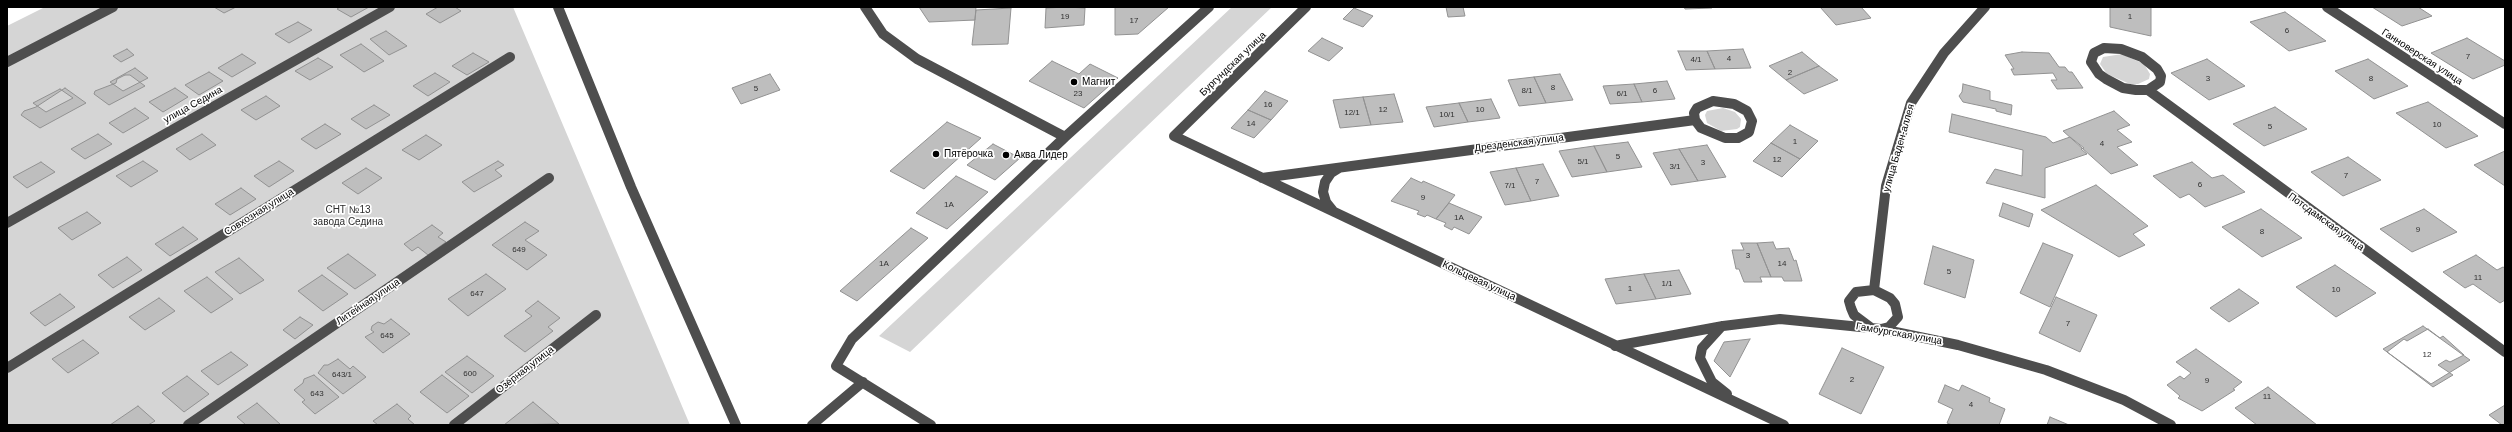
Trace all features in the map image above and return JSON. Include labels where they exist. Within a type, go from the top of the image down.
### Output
[{"type":"street","points":[[7,62],[113,7]]},
{"type":"street","name":"улица Седина","points":[[7,223],[390,7]]},
{"type":"street","points":[[558,7],[630,187],[736,425]]},
{"type":"street","points":[[865,7],[883,34],[917,59],[1064,137]]},
{"type":"street","points":[[931,425],[836,366],[852,338],[1064,137],[1209,7]]},
{"type":"street","name":"Бургундская улица","points":[[1174,136],[1306,7]]},
{"type":"street","name":"улица Баден-аллея","points":[[1874,290],[1886,186],[1911,103],[1944,53],[1985,7]]},
{"type":"street","name":"Ганноверская улица","points":[[2327,7],[2426,74],[2505,124]]},
{"type":"street","points":[[2110,48],[2127,50],[2142,57],[2153,64],[2161,76],[2156,86],[2148,90],[2136,90],[2114,84],[2096,71],[2091,57],[2100,49],[2110,48]]},
{"type":"street","name":"Совхозная улица","points":[[7,368],[510,57]]},
{"type":"street","name":"Потсдамская улица","points":[[2148,90],[2505,352]]},
{"type":"street","points":[[1720,101],[1734,104],[1747,111],[1753,125],[1749,132],[1744,135],[1725,138],[1706,132],[1695,120],[1697,108],[1706,102],[1720,101]]},
{"type":"street","name":"Дрезденская улица","points":[[1262,178],[1695,120]]},
{"type":"street","name":"Кольцевая улица","points":[[1174,136],[1784,425]]},
{"type":"street","points":[[1336,214],[1326,202],[1323,192],[1325,182],[1331,173],[1343,166]]},
{"type":"street","name":"Литейная улица","points":[[188,425],[548,178]]},
{"type":"street","points":[[1874,290],[1890,298],[1899,312],[1894,322],[1876,328],[1854,314],[1850,301],[1856,292],[1874,290]]},
{"type":"street","name":"Озёрная улица","points":[[454,425],[596,314]]},
{"type":"street","name":"Гамбургская улица","points":[[1615,346],[1723,326],[1780,319],[1876,328],[1958,345],[2046,370],[2124,400],[2171,425]]},
{"type":"street","points":[[1723,326],[1702,348],[1700,358],[1712,382],[1740,404]]},
{"type":"street","points":[[812,425],[863,382]]},
{"type":"green space","name":"СНТ №13 завода Седина","points":[[45,7],[513,7],[690,425],[7,425],[7,26]]},
{"type":"green space","points":[[1232,7],[1272,7],[910,352],[879,336]]},
{"type":"green space","points":[[2122,54],[2144,64],[2150,74],[2149,79],[2138,84],[2130,84],[2107,74],[2100,64],[2103,57]]},
{"type":"green space","points":[[1723,108],[1735,112],[1741,119],[1740,127],[1737,129],[1721,131],[1707,123],[1705,115],[1707,111]]},
{"type":"building","points":[[214,7],[236,7],[224,13]]},
{"type":"building","points":[[340,7],[369,7],[351,17],[337,9]]},
{"type":"building","points":[[438,7],[455,7],[461,11],[440,23],[426,14]]},
{"type":"building","points":[[919,7],[976,7],[975,20],[929,22]]},
{"type":"building","points":[[1115,7],[1169,7],[1138,34],[1115,35]]},
{"type":"building","points":[[1446,7],[1463,7],[1465,16],[1448,17]]},
{"type":"building","points":[[1684,7],[1711,7],[1712,8],[1685,9]]},
{"type":"building","points":[[1820,7],[1861,7],[1871,18],[1836,25]]},
{"type":"building","points":[[2110,7],[2151,7],[2151,36],[2110,27]]},
{"type":"building","points":[[2372,7],[2418,7],[2432,16],[2402,26]]},
{"type":"building","points":[[1011,8],[1008,44],[972,45],[976,10]]},
{"type":"building","points":[[1046,8],[1085,8],[1084,25],[1045,28]]},
{"type":"building","points":[[1354,8],[1373,16],[1363,27],[1343,19]]},
{"type":"building","points":[[2285,12],[2326,41],[2289,51],[2250,22]]},
{"type":"building","points":[[298,22],[312,30],[289,43],[275,34]]},
{"type":"building","points":[[386,31],[407,46],[389,55],[370,39]]},
{"type":"building","points":[[1322,38],[1343,48],[1329,61],[1308,51]]},
{"type":"building","points":[[2467,38],[2505,61],[2505,65],[2473,79],[2431,53]]},
{"type":"building","points":[[361,44],[384,61],[364,72],[340,55]]},
{"type":"building","points":[[127,49],[134,55],[121,62],[113,56]]},
{"type":"building","points":[[1743,49],[1751,68],[1715,69],[1707,51]]},
{"type":"building","points":[[1678,51],[1707,51],[1715,69],[1686,70]]},
{"type":"building","points":[[1802,52],[1819,66],[1786,80],[1769,66]]},
{"type":"building","points":[[2022,52],[2049,53],[2059,67],[2065,67],[2069,72],[2072,72],[2083,88],[2057,89],[2051,80],[2057,80],[2053,73],[2014,75],[2011,69],[2014,69],[2005,55]]},
{"type":"building","points":[[473,53],[489,62],[467,75],[452,66]]},
{"type":"building","points":[[242,54],[256,63],[232,77],[218,68]]},
{"type":"building","points":[[318,58],[333,67],[310,80],[295,71]]},
{"type":"building","points":[[2207,59],[2245,86],[2209,100],[2171,73]]},
{"type":"building","points":[[2368,59],[2408,86],[2374,99],[2335,71]]},
{"type":"building","points":[[1052,61],[1079,74],[1090,64],[1118,78],[1084,108],[1029,81]]},
{"type":"building","points":[[1819,66],[1838,80],[1804,94],[1786,80]]},
{"type":"building","points":[[135,68],[148,78],[123,91],[110,82]]},
{"type":"building","points":[[209,72],[223,81],[199,95],[185,85]]},
{"type":"building","points":[[435,73],[450,82],[428,96],[413,86]]},
{"type":"building","points":[[770,74],[780,90],[741,104],[732,88]]},
{"type":"building","points":[[1560,74],[1573,100],[1546,103],[1534,77]]},
{"type":"building","points":[[125,75],[130,75],[145,86],[109,105],[94,94],[95,91],[116,83],[117,79]]},
{"type":"building","points":[[1534,77],[1546,103],[1519,106],[1508,80]]},
{"type":"building","points":[[1667,81],[1675,99],[1642,102],[1634,84]]},
{"type":"building","points":[[1634,84],[1642,102],[1610,104],[1603,86]]},
{"type":"building","points":[[1963,84],[1990,91],[1990,100],[2012,105],[2011,115],[1996,111],[1996,109],[1963,102],[1959,96],[1962,92]]},
{"type":"building","points":[[65,88],[86,103],[40,128],[21,115],[24,111],[36,107]]},
{"type":"building","points":[[175,88],[188,97],[163,112],[149,102]]},
{"type":"building","points":[[60,89],[73,98],[46,112],[33,103]]},
{"type":"building","points":[[1265,91],[1288,101],[1271,120],[1248,110]]},
{"type":"building","points":[[1394,94],[1403,122],[1371,125],[1363,97]]},
{"type":"building","points":[[266,96],[280,106],[256,120],[241,110]]},
{"type":"building","points":[[1363,97],[1371,125],[1340,128],[1333,100]]},
{"type":"building","points":[[1491,99],[1500,118],[1468,122],[1459,103]]},
{"type":"building","points":[[2428,102],[2478,136],[2446,148],[2396,113]]},
{"type":"building","points":[[1459,103],[1468,122],[1434,127],[1426,107]]},
{"type":"building","points":[[374,105],[390,115],[366,129],[351,119]]},
{"type":"building","points":[[2275,107],[2307,129],[2264,146],[2233,124]]},
{"type":"building","points":[[135,108],[149,118],[123,133],[109,123]]},
{"type":"building","points":[[1248,110],[1271,120],[1254,138],[1231,128]]},
{"type":"building","points":[[2114,111],[2130,125],[2117,130],[2132,142],[2117,147],[2138,165],[2111,174],[2063,131]]},
{"type":"building","points":[[1952,114],[2046,137],[2053,143],[2070,137],[2084,148],[2081,149],[2087,154],[2045,168],[2045,198],[1986,183],[1995,169],[2022,176],[2023,150],[1949,132]]},
{"type":"building","points":[[947,122],[981,138],[924,189],[890,171]]},
{"type":"building","points":[[325,124],[341,134],[316,149],[301,139]]},
{"type":"building","points":[[1790,125],[1818,141],[1800,159],[1771,143]]},
{"type":"building","points":[[98,134],[112,144],[85,159],[71,149]]},
{"type":"building","points":[[202,134],[216,145],[190,160],[176,149]]},
{"type":"building","points":[[426,135],[442,145],[419,160],[402,150]]},
{"type":"building","points":[[1628,142],[1642,167],[1607,172],[1594,146]]},
{"type":"building","points":[[1771,143],[1800,159],[1782,177],[1753,161]]},
{"type":"building","points":[[993,144],[1020,158],[995,180],[967,165]]},
{"type":"building","points":[[1707,145],[1726,177],[1698,181],[1679,149]]},
{"type":"building","points":[[1594,146],[1607,172],[1572,177],[1559,151]]},
{"type":"building","points":[[1679,149],[1698,181],[1671,185],[1653,153]]},
{"type":"building","points":[[2505,151],[2505,186],[2474,165]]},
{"type":"building","points":[[2348,157],[2381,180],[2343,196],[2311,172]]},
{"type":"building","points":[[143,161],[158,171],[131,187],[116,176]]},
{"type":"building","points":[[279,161],[294,171],[269,187],[254,176]]},
{"type":"building","points":[[498,161],[504,165],[495,170],[502,176],[474,192],[462,182]]},
{"type":"building","points":[[41,162],[55,172],[27,188],[13,177]]},
{"type":"building","points":[[2192,162],[2212,178],[2223,175],[2245,192],[2205,207],[2189,194],[2180,198],[2153,176]]},
{"type":"building","points":[[1543,164],[1559,196],[1531,201],[1516,168]]},
{"type":"building","points":[[366,168],[382,178],[358,194],[342,183]]},
{"type":"building","points":[[1516,168],[1531,201],[1505,205],[1490,172]]},
{"type":"building","points":[[956,176],[988,192],[947,229],[916,213]]},
{"type":"building","points":[[1411,178],[1422,183],[1423,181],[1455,195],[1436,219],[1427,215],[1425,217],[1417,214],[1419,211],[1391,201]]},
{"type":"building","points":[[2096,185],[2148,226],[2133,234],[2145,245],[2119,257],[2041,210]]},
{"type":"building","points":[[241,188],[256,199],[230,215],[215,204]]},
{"type":"building","points":[[1449,203],[1482,217],[1469,234],[1454,227],[1452,230],[1444,226],[1446,223],[1436,219]]},
{"type":"building","points":[[2003,203],[2033,214],[2029,227],[1999,216]]},
{"type":"building","points":[[2261,209],[2302,238],[2262,257],[2222,227]]},
{"type":"building","points":[[2424,209],[2457,232],[2412,252],[2380,229]]},
{"type":"building","points":[[87,212],[101,223],[72,240],[58,228]]},
{"type":"building","points":[[525,222],[539,231],[525,240],[547,255],[527,270],[492,245]]},
{"type":"building","points":[[432,225],[443,233],[438,237],[446,242],[428,255],[418,247],[412,251],[404,244]]},
{"type":"building","points":[[183,227],[198,239],[170,256],[155,244]]},
{"type":"building","points":[[911,228],[928,238],[857,301],[840,291]]},
{"type":"building","points":[[1773,242],[1776,249],[1789,248],[1794,261],[1796,260],[1802,281],[1784,281],[1782,277],[1771,277],[1757,243]]},
{"type":"building","points":[[1741,243],[1757,243],[1771,277],[1760,277],[1762,282],[1744,282],[1739,269],[1736,269],[1732,250],[1744,250]]},
{"type":"building","points":[[2043,243],[2073,255],[2050,307],[2020,293]]},
{"type":"building","points":[[1933,246],[1974,260],[1965,298],[1924,284]]},
{"type":"building","points":[[348,254],[376,275],[355,289],[327,268]]},
{"type":"building","points":[[2476,255],[2497,270],[2503,267],[2505,268],[2505,300],[2500,303],[2473,284],[2465,288],[2443,272]]},
{"type":"building","points":[[127,257],[142,270],[113,288],[98,275]]},
{"type":"building","points":[[239,258],[264,280],[240,294],[215,272]]},
{"type":"building","points":[[2335,265],[2376,293],[2336,317],[2296,287]]},
{"type":"building","points":[[1679,270],[1691,294],[1656,299],[1644,274]]},
{"type":"building","points":[[486,274],[506,289],[468,316],[448,299]]},
{"type":"building","points":[[1644,274],[1656,299],[1616,304],[1605,279]]},
{"type":"building","points":[[322,275],[348,294],[323,311],[298,291]]},
{"type":"building","points":[[207,277],[233,299],[211,313],[184,291]]},
{"type":"building","points":[[2239,289],[2259,303],[2229,322],[2210,308]]},
{"type":"building","points":[[60,294],[75,307],[45,326],[30,313]]},
{"type":"building","points":[[2056,297],[2097,315],[2080,352],[2039,333]]},
{"type":"building","points":[[159,298],[175,311],[145,330],[129,317]]},
{"type":"building","points":[[538,301],[560,318],[548,327],[553,331],[525,352],[504,336],[532,316],[525,311]]},
{"type":"building","points":[[300,317],[313,325],[295,339],[283,330]]},
{"type":"building","points":[[391,319],[410,334],[383,353],[365,337],[374,332],[371,330],[372,326],[378,322],[384,324]]},
{"type":"building","points":[[2423,326],[2470,360],[2431,384],[2383,349]]},
{"type":"building","points":[[2428,329],[2440,338],[2443,336],[2464,355],[2450,362],[2446,360],[2438,365],[2453,375],[2433,387],[2387,352],[2404,339],[2407,341]]},
{"type":"building","points":[[1750,339],[1730,377],[1714,361],[1724,342]]},
{"type":"building","points":[[83,340],[99,353],[68,373],[52,359]]},
{"type":"building","points":[[1842,348],[1884,367],[1861,414],[1819,394]]},
{"type":"building","points":[[2196,349],[2242,382],[2233,389],[2235,390],[2202,411],[2178,398],[2180,396],[2167,385],[2180,376],[2184,379],[2191,373],[2176,362]]},
{"type":"building","points":[[231,352],[248,365],[218,385],[201,371]]},
{"type":"building","points":[[467,356],[494,376],[472,393],[445,372]]},
{"type":"building","points":[[338,359],[350,369],[353,366],[366,377],[343,394],[318,373],[324,365],[328,365]]},
{"type":"building","points":[[314,375],[339,397],[315,414],[302,402],[305,400],[294,390],[303,383],[304,379]]},
{"type":"building","points":[[442,375],[469,396],[447,413],[420,392]]},
{"type":"building","points":[[187,376],[209,394],[184,412],[162,393]]},
{"type":"building","points":[[1945,385],[1959,391],[1962,385],[1990,398],[1989,402],[2005,409],[1999,425],[1952,425],[1947,423],[1953,409],[1938,402]]},
{"type":"building","points":[[2268,387],[2317,425],[2257,425],[2235,408]]},
{"type":"building","points":[[533,402],[559,424],[504,425]]},
{"type":"building","points":[[257,403],[281,425],[246,425],[237,417]]},
{"type":"building","points":[[397,404],[411,416],[408,419],[415,425],[378,425],[373,421]]},
{"type":"building","points":[[2505,405],[2505,425],[2502,425],[2489,415]]},
{"type":"building","points":[[138,406],[155,421],[148,425],[110,425]]},
{"type":"building","points":[[2050,417],[2069,425],[2047,425]]},
{"type":"place","name":"Магнит","points":[[1074,82]]},
{"type":"place","name":"Пятёрочка","points":[[936,154]]},
{"type":"place","name":"Аква Лидер","points":[[1006,155]]}]
